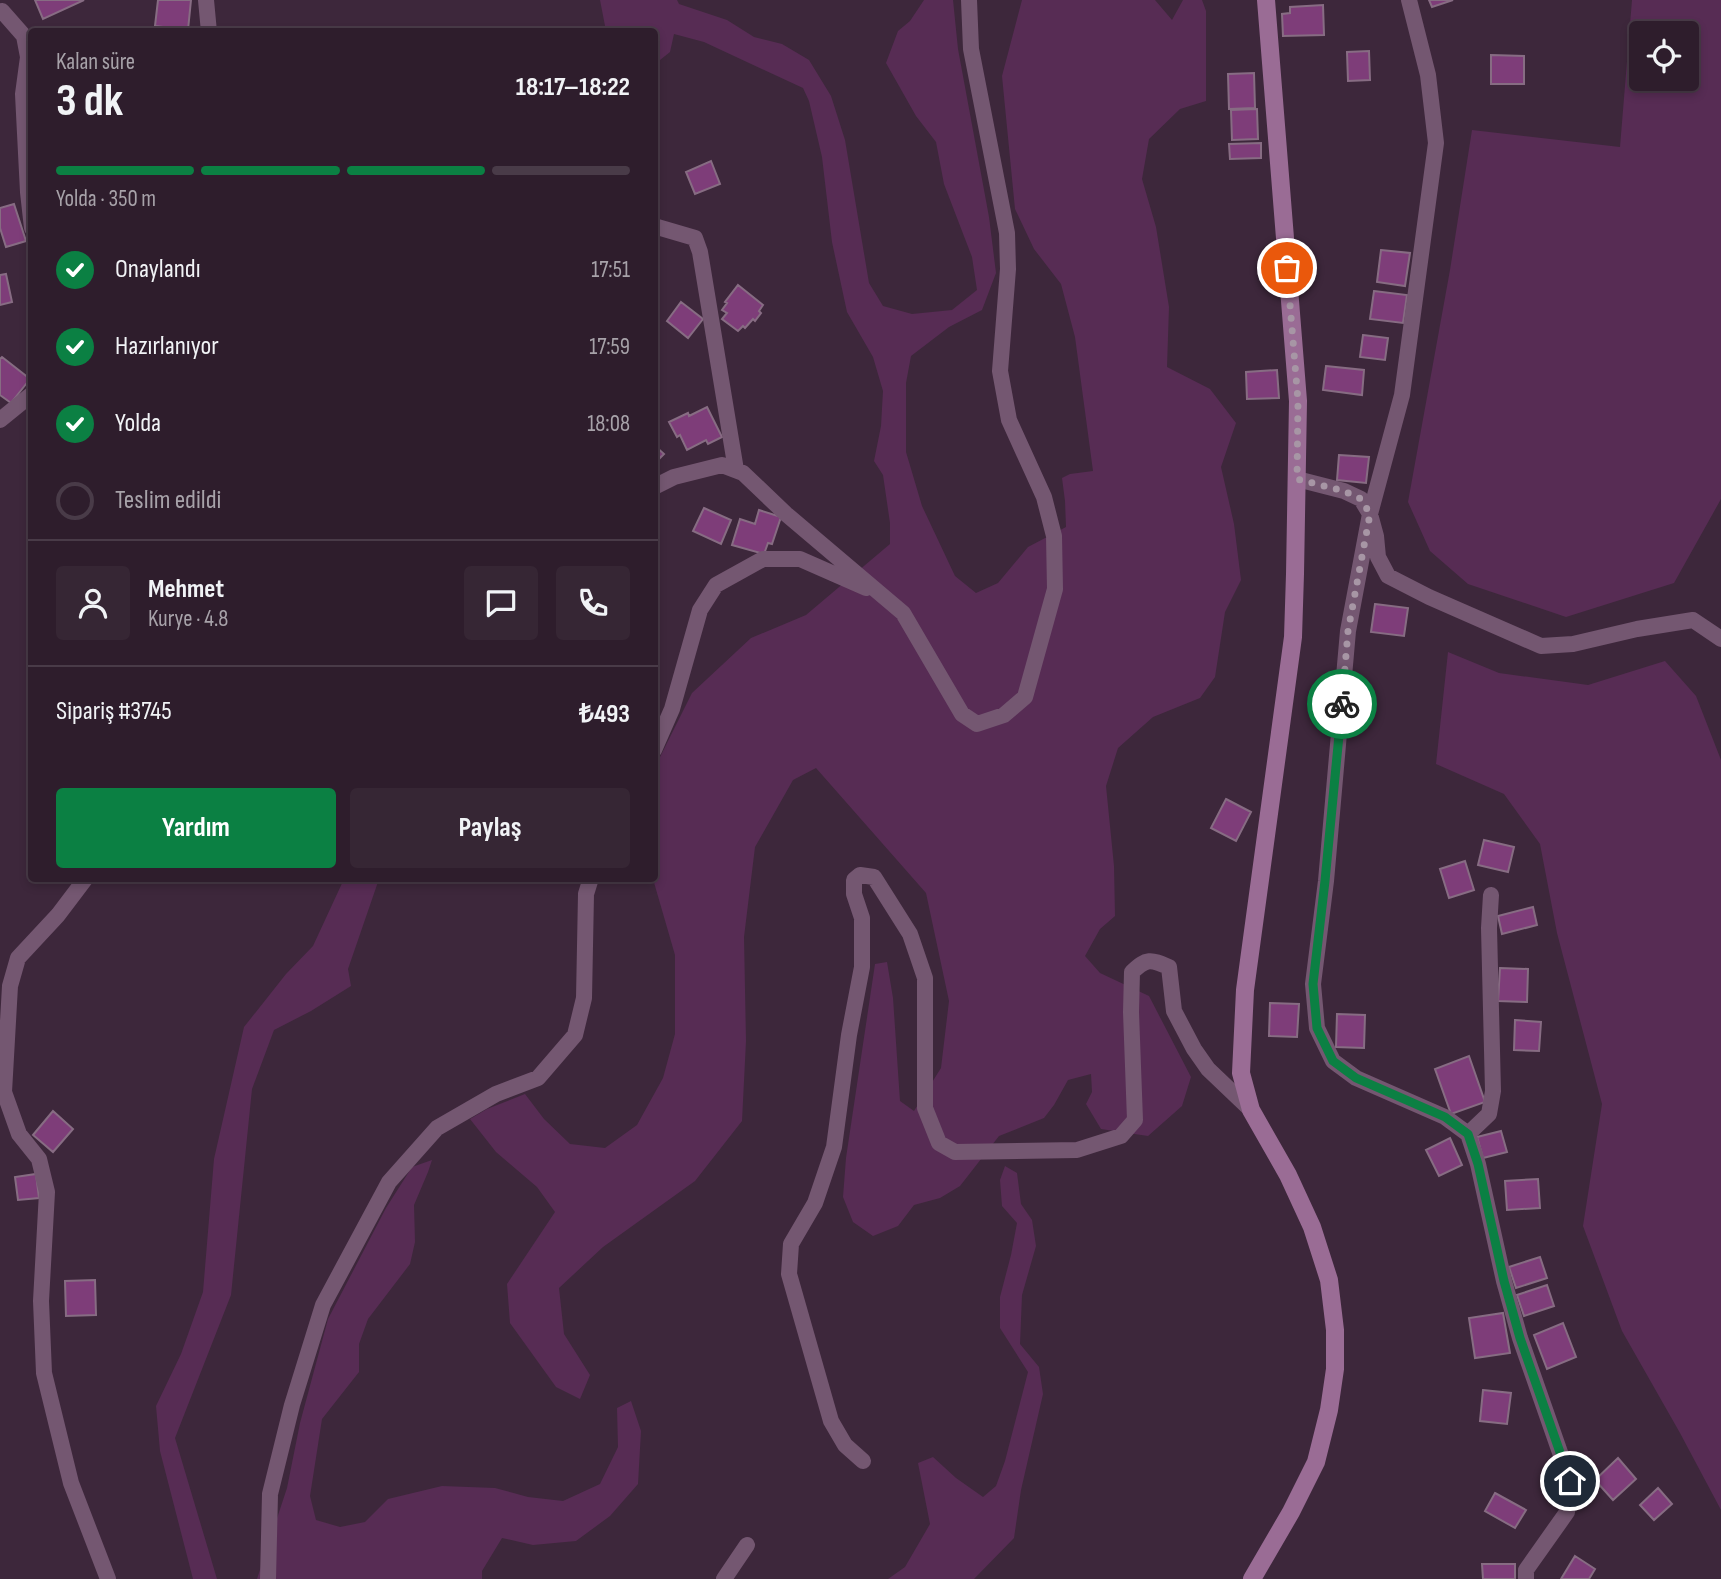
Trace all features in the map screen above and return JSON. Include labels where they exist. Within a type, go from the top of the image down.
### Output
[{"type":"street","points":[[205,0],[208,28]]},
{"type":"street","points":[[658,485],[674,477],[722,465],[743,473],[786,514],[903,613],[962,714],[977,724],[1004,715],[1024,697],[1055,589],[1054,536],[1044,497],[1009,420],[1000,371],[1008,269],[1007,233],[971,49],[969,0]]},
{"type":"street","points":[[1252,1579],[1316,1462],[1329,1410],[1335,1370],[1335,1330],[1329,1280],[1321,1254],[1312,1227],[1288,1175],[1251,1110],[1241,1073],[1245,990],[1293,637],[1297,479],[1298,401],[1266,0]]},
{"type":"street","points":[[1409,0],[1428,75],[1436,143],[1402,395],[1370,514],[1348,631],[1327,868],[1313,984],[1317,1028],[1333,1061],[1356,1078],[1445,1117],[1468,1134],[1478,1164],[1504,1281],[1520,1338],[1570,1481],[1567,1512],[1526,1570],[1526,1579]]},
{"type":"street","points":[[2,10],[24,36],[28,57],[23,94],[28,192]]},
{"type":"street","points":[[658,227],[695,238],[701,253],[736,470]]},
{"type":"street","points":[[0,420],[28,397]]},
{"type":"street","points":[[1297,479],[1344,491],[1361,499],[1370,514],[1378,557],[1388,576],[1541,646],[1573,644],[1637,629],[1693,620],[1721,639]]},
{"type":"street","points":[[658,741],[672,709],[700,610],[716,585],[763,559],[800,559],[884,597]]},
{"type":"street","points":[[863,1461],[845,1445],[831,1421],[789,1273],[791,1244],[815,1203],[834,1147],[849,1035],[862,967],[862,918],[854,894],[854,880],[860,875],[874,877],[910,934],[925,978],[925,1108],[939,1143],[955,1152],[1077,1150],[1121,1136],[1135,1120],[1132,972],[1143,962],[1153,960],[1168,967],[1174,1011],[1194,1048],[1208,1069],[1251,1110]]},
{"type":"street","points":[[83,882],[58,915],[18,958],[10,986],[4,1091],[19,1134],[39,1159],[47,1192],[41,1301],[44,1373],[71,1483],[108,1579]]},
{"type":"street","points":[[268,1579],[270,1494],[292,1405],[323,1305],[389,1182],[437,1128],[496,1094],[538,1078],[575,1035],[584,998],[586,894],[590,882]]},
{"type":"street","points":[[1468,1134],[1489,1114],[1493,1091],[1489,928],[1491,895]]},
{"type":"street","points":[[724,1579],[747,1545]]},
{"type":"shaded area","points":[[600,0],[677,0],[679,4],[727,20],[754,37],[782,44],[809,60],[831,96],[845,140],[869,283],[883,306],[912,314],[952,310],[977,290],[972,257],[944,184],[936,142],[916,116],[886,63],[898,31],[910,21],[924,0],[953,0],[958,49],[989,217],[996,273],[982,310],[949,327],[911,356],[906,383],[906,452],[922,506],[955,576],[976,593],[998,583],[1028,547],[1066,527],[1062,478],[1070,474],[1093,471],[1075,337],[1061,284],[1034,249],[1015,209],[1002,76],[1022,0],[1155,0],[1172,20],[1183,0],[1202,0],[1206,11],[1206,101],[1180,109],[1149,139],[1142,179],[1156,227],[1169,307],[1167,367],[1210,389],[1236,423],[1221,467],[1234,524],[1241,580],[1225,612],[1215,677],[1200,698],[1153,717],[1118,748],[1106,786],[1114,866],[1115,916],[1100,929],[1085,956],[1100,973],[1149,996],[1191,1077],[1182,1106],[1148,1136],[1101,1129],[1086,1104],[1092,1092],[1091,1074],[1068,1080],[1044,1118],[999,1136],[960,1186],[940,1198],[914,1205],[898,1226],[873,1236],[853,1222],[843,1197],[846,1158],[875,964],[887,962],[893,998],[900,1101],[914,1111],[941,1068],[949,1001],[926,893],[816,768],[793,780],[755,847],[744,937],[746,1041],[742,1121],[695,1181],[603,1247],[559,1288],[564,1334],[590,1375],[580,1399],[556,1387],[510,1323],[507,1284],[555,1212],[537,1187],[496,1152],[470,1119],[525,1094],[544,1119],[570,1144],[605,1148],[637,1125],[663,1078],[675,1034],[675,955],[654,882],[658,882],[658,761],[692,693],[751,638],[806,615],[890,544],[890,523],[883,475],[874,461],[881,426],[883,391],[873,357],[847,312],[832,242],[822,157],[809,101],[803,88],[704,42],[674,34],[670,52],[658,62],[658,28],[605,28]]},
{"type":"shaded area","points":[[1632,0],[1721,0],[1721,499],[1674,583],[1566,617],[1468,584],[1430,551],[1408,502],[1472,130],[1620,147],[1629,37],[1629,91],[1699,91],[1699,21],[1630,21]]},
{"type":"shaded area","points":[[1448,652],[1499,673],[1588,685],[1665,661],[1696,696],[1721,760],[1721,1510],[1622,1331],[1583,1226],[1602,1104],[1557,933],[1540,844],[1504,794],[1436,764]]},
{"type":"shaded area","points":[[343,882],[378,882],[348,969],[351,986],[274,1030],[252,1089],[231,1295],[175,1438],[217,1579],[193,1579],[160,1451],[156,1406],[181,1354],[203,1292],[214,1159],[244,1027],[286,974],[313,946]]},
{"type":"shaded area","points":[[432,1160],[414,1205],[415,1242],[410,1264],[368,1319],[359,1344],[359,1372],[322,1419],[310,1496],[316,1520],[340,1527],[365,1522],[388,1499],[442,1486],[495,1488],[528,1497],[563,1501],[600,1484],[618,1447],[617,1408],[631,1401],[641,1431],[638,1484],[610,1516],[576,1541],[533,1545],[502,1538],[482,1571],[482,1579],[257,1579],[287,1488],[300,1423],[328,1319],[386,1208],[412,1167]]},
{"type":"shaded area","points":[[1005,1166],[1017,1173],[1021,1204],[1032,1220],[1036,1246],[1022,1295],[1020,1344],[1039,1367],[1043,1394],[1021,1490],[1014,1538],[974,1579],[888,1579],[905,1567],[930,1524],[918,1463],[933,1457],[983,1497],[996,1486],[1005,1461],[1028,1372],[1000,1328],[1000,1297],[1017,1223],[1002,1206],[1000,1180]]},
{"type":"building","points":[[35,0],[84,0],[43,19]]},
{"type":"building","points":[[158,0],[191,0],[188,28],[155,26]]},
{"type":"building","points":[[1429,0],[1453,0],[1432,7]]},
{"type":"building","points":[[1323,5],[1324,35],[1283,36],[1282,14],[1290,13],[1290,7]]},
{"type":"building","points":[[1369,51],[1370,80],[1348,81],[1347,52]]},
{"type":"building","points":[[1491,55],[1524,56],[1524,84],[1491,84]]},
{"type":"building","points":[[1254,73],[1255,108],[1229,109],[1228,74]]},
{"type":"building","points":[[1257,109],[1258,139],[1232,140],[1231,110]]},
{"type":"building","points":[[1261,143],[1261,158],[1230,159],[1229,144]]},
{"type":"building","points":[[711,161],[720,184],[695,194],[686,172]]},
{"type":"building","points":[[14,204],[26,241],[6,247],[0,228],[0,208]]},
{"type":"building","points":[[1381,250],[1410,253],[1405,286],[1377,282]]},
{"type":"building","points":[[6,274],[12,302],[0,305],[0,275]]},
{"type":"building","points":[[738,285],[763,305],[755,321],[753,319],[738,331],[722,319],[727,313],[722,310]]},
{"type":"building","points":[[1374,291],[1407,295],[1403,323],[1370,319]]},
{"type":"building","points":[[681,302],[703,319],[688,338],[667,321]]},
{"type":"building","points":[[1363,335],[1388,338],[1385,360],[1360,357]]},
{"type":"building","points":[[2,357],[28,377],[28,382],[11,403],[0,395]]},
{"type":"building","points":[[1326,366],[1364,370],[1362,395],[1323,390]]},
{"type":"building","points":[[1277,370],[1279,398],[1247,399],[1246,372]]},
{"type":"building","points":[[707,407],[722,437],[708,444],[706,440],[687,450],[680,435],[677,437],[669,422]]},
{"type":"building","points":[[658,449],[664,454],[658,460]]},
{"type":"building","points":[[1339,455],[1369,457],[1366,483],[1337,480]]},
{"type":"building","points":[[704,508],[731,520],[721,544],[693,531]]},
{"type":"building","points":[[759,510],[781,517],[772,544],[768,543],[764,554],[732,545],[740,519],[755,524]]},
{"type":"building","points":[[1375,604],[1408,608],[1404,636],[1371,632]]},
{"type":"building","points":[[1226,799],[1251,812],[1236,841],[1211,828]]},
{"type":"building","points":[[1484,840],[1514,847],[1508,872],[1478,865]]},
{"type":"building","points":[[1465,861],[1474,890],[1449,898],[1440,869]]},
{"type":"building","points":[[1533,907],[1537,925],[1502,934],[1498,916]]},
{"type":"building","points":[[1500,968],[1528,969],[1527,1002],[1498,1001]]},
{"type":"building","points":[[1270,1003],[1299,1004],[1297,1037],[1269,1036]]},
{"type":"building","points":[[1337,1014],[1365,1015],[1364,1048],[1336,1047]]},
{"type":"building","points":[[1515,1020],[1541,1022],[1539,1051],[1514,1050]]},
{"type":"building","points":[[1469,1056],[1485,1102],[1451,1114],[1435,1069]]},
{"type":"building","points":[[53,1111],[73,1129],[53,1152],[33,1135]]},
{"type":"building","points":[[1501,1131],[1507,1152],[1483,1158],[1477,1137]]},
{"type":"building","points":[[1450,1138],[1462,1165],[1439,1176],[1426,1150]]},
{"type":"building","points":[[36,1174],[39,1198],[18,1200],[15,1177]]},
{"type":"building","points":[[1538,1179],[1540,1208],[1507,1210],[1505,1181]]},
{"type":"building","points":[[1540,1257],[1547,1278],[1516,1288],[1509,1267]]},
{"type":"building","points":[[95,1280],[96,1315],[66,1316],[65,1281]]},
{"type":"building","points":[[1547,1285],[1554,1306],[1524,1316],[1517,1295]]},
{"type":"building","points":[[1503,1313],[1510,1353],[1475,1358],[1469,1318]]},
{"type":"building","points":[[1563,1323],[1576,1357],[1547,1369],[1534,1335]]},
{"type":"building","points":[[1483,1390],[1511,1393],[1507,1424],[1480,1421]]},
{"type":"building","points":[[1618,1458],[1636,1479],[1613,1500],[1595,1480]]},
{"type":"building","points":[[1658,1488],[1672,1504],[1654,1520],[1640,1505]]},
{"type":"building","points":[[1495,1493],[1526,1510],[1515,1528],[1485,1511]]},
{"type":"building","points":[[1575,1556],[1595,1569],[1589,1579],[1561,1579]]},
{"type":"building","points":[[1482,1564],[1515,1564],[1515,1579],[1483,1579]]},
{"type":"way so far","points":[[1287,268],[1298,401],[1297,479],[1344,491],[1361,499],[1370,514],[1348,631],[1342,704]]},
{"type":"route","points":[[1342,704],[1313,984],[1317,1028],[1333,1061],[1356,1078],[1445,1117],[1468,1134],[1478,1164],[1504,1281],[1520,1338],[1570,1481]]}]
